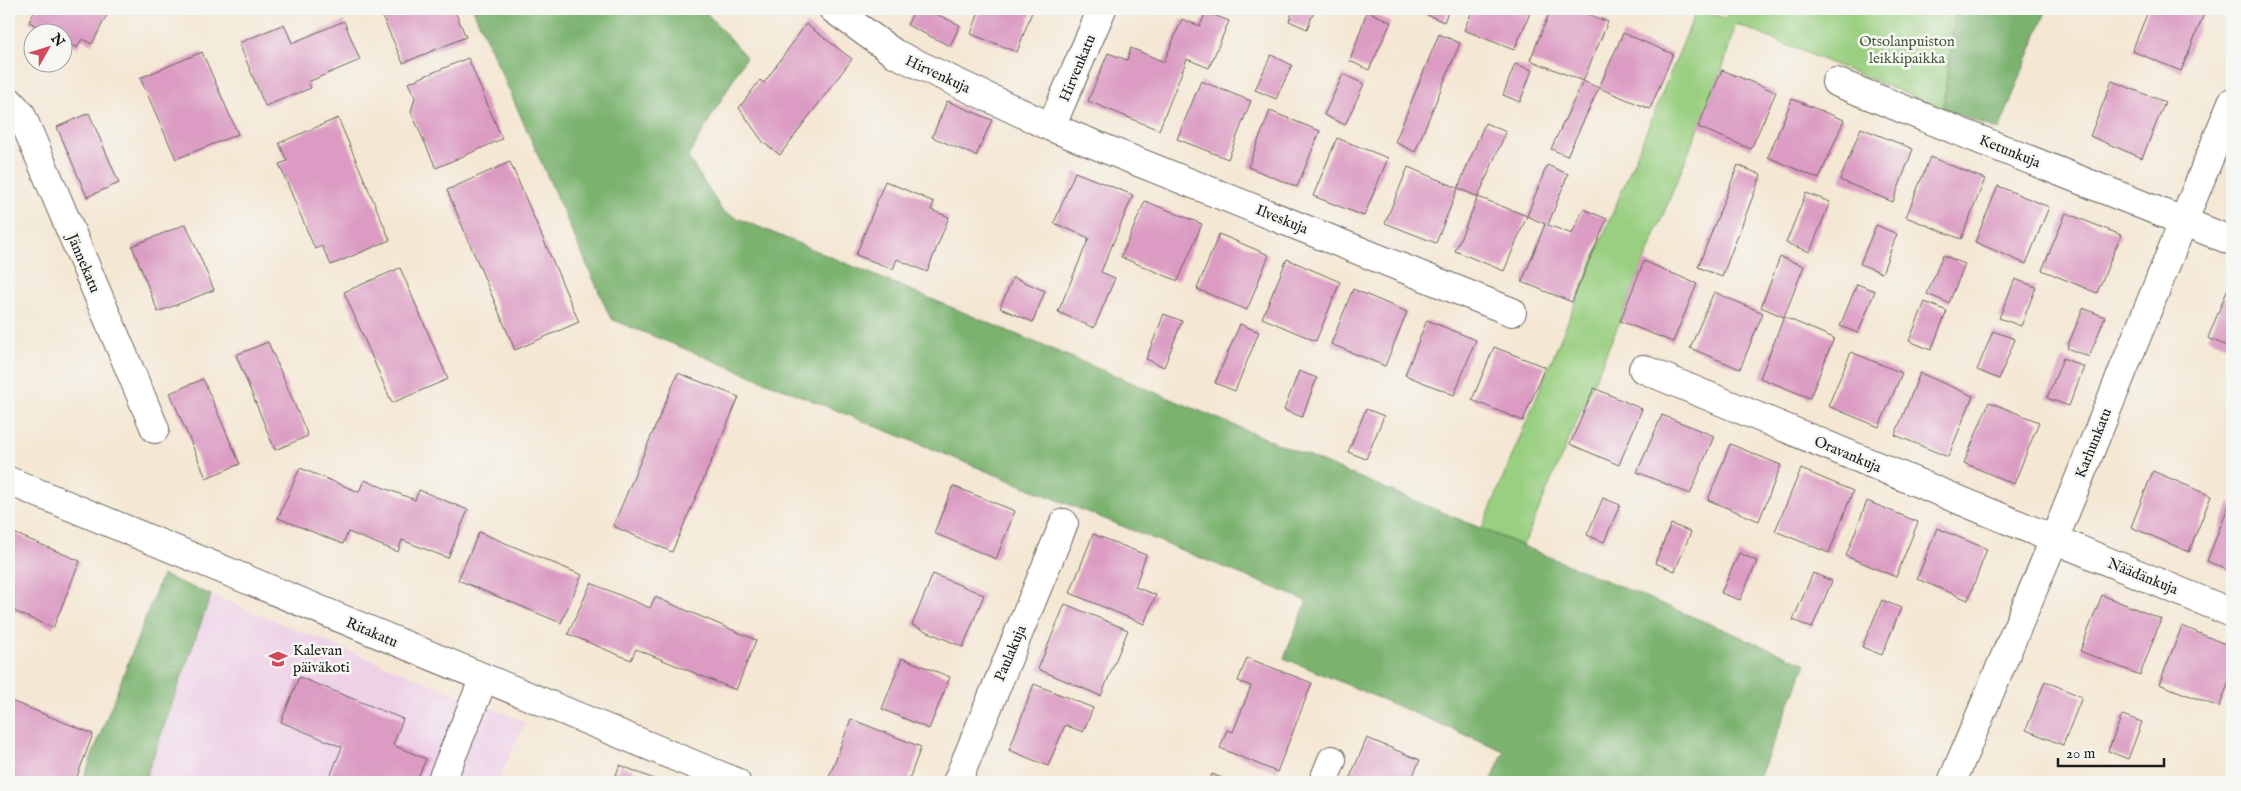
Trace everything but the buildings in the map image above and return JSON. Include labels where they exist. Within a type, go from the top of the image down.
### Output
[{"type":"street","name":"Hirvenkuja","points":[[833,9],[894,53],[1052,127]]},
{"type":"street","name":"Hirvenkatu","points":[[1052,127],[1102,9]]},
{"type":"street","name":"Ketunkuja","points":[[1836,82],[2232,241]]},
{"type":"street","name":"Jännekatu","points":[[9,101],[21,114],[19,137],[155,429]]},
{"type":"street","name":"Karhunkatu","points":[[1952,782],[2054,540],[2232,102]]},
{"type":"street","name":"Ilveskuja","points":[[1052,127],[1512,312]]},
{"type":"street","name":"Oravankuja","points":[[1643,369],[2054,540]]},
{"type":"street","name":"Ritakatu","points":[[9,481],[736,782]]},
{"type":"street","name":"Paulakuja","points":[[956,782],[1064,524]]},
{"type":"street","name":"Näädänkuja","points":[[2054,540],[2232,612]]},
{"type":"street","points":[[441,782],[484,678]]},
{"type":"shaded area","name":"Kalevan päiväkoti","points":[[211,595],[525,722],[498,782],[144,782]]},
{"type":"green space","points":[[473,9],[703,9],[746,57],[688,157],[723,212],[1806,664],[1757,782],[1491,782],[1504,751],[1284,658],[1307,601],[611,319]]},
{"type":"green space","name":"Otsolanpuiston leikkipaikka","points":[[1697,9],[1725,18],[1732,9],[1956,9],[1943,109],[1736,24],[1722,70],[1620,321],[1523,546],[1482,529]]},
{"type":"green space","points":[[1956,9],[2047,9],[1999,130],[1943,109]]},
{"type":"green space","points":[[162,575],[211,595],[144,782],[82,782]]},
{"type":"place","name":"Kalevan päiväkoti","points":[[278,659]]}]
